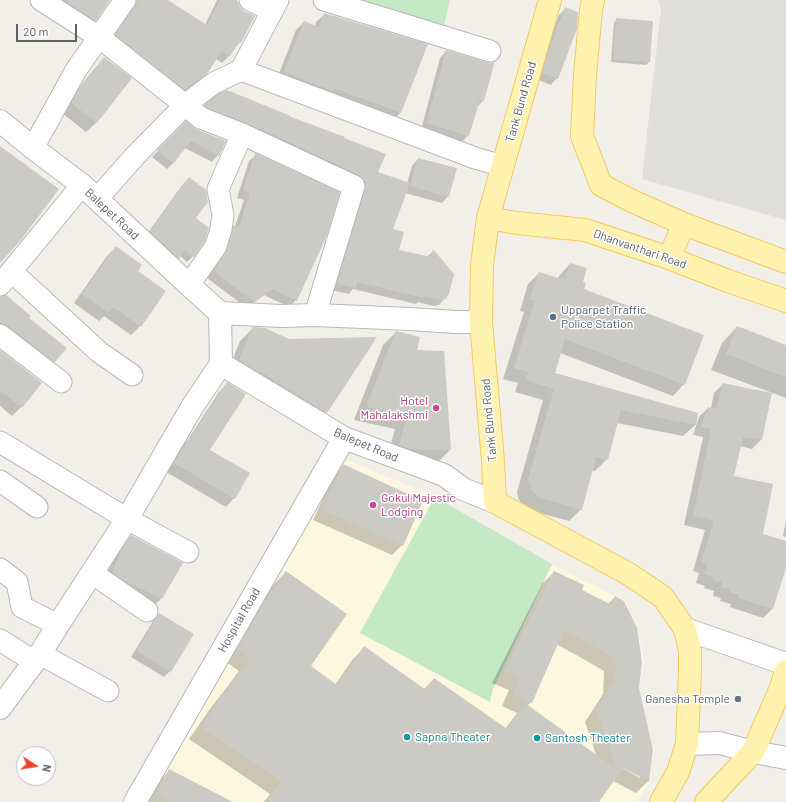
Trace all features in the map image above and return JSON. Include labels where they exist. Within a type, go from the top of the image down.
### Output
[{"type":"main road","name":"Tank Bund Road","points":[[495,502],[493,461],[480,322],[482,265],[488,218],[550,0]]},
{"type":"main road","points":[[593,0],[586,68],[582,136],[601,185],[632,201],[684,224],[786,262]]},
{"type":"main road","name":"Dhanvanthari Road","points":[[488,218],[517,223],[585,230],[669,258],[786,301]]},
{"type":"main road","points":[[669,258],[684,224]]},
{"type":"main road","points":[[495,502],[627,573],[663,597],[685,629],[690,651],[687,744],[678,772],[661,802]]},
{"type":"main road","points":[[706,802],[753,752],[784,685]]},
{"type":"street","points":[[41,0],[99,38],[202,118],[242,134],[354,186],[315,315]]},
{"type":"street","points":[[33,148],[76,70],[125,0]]},
{"type":"street","points":[[132,375],[99,352],[6,278],[89,192],[134,157],[185,105],[214,83],[241,70],[275,5],[250,0]]},
{"type":"street","points":[[324,0],[490,51]]},
{"type":"street","points":[[241,70],[475,158],[504,166]]},
{"type":"street","name":"Balepet Road","points":[[0,121],[89,192],[220,313]]},
{"type":"street","points":[[189,285],[216,246],[221,229],[222,215],[218,189],[242,134]]},
{"type":"street","points":[[0,708],[38,658],[127,519],[192,407],[221,364],[220,313],[281,316],[315,315],[480,322]]},
{"type":"street","points":[[0,335],[61,382]]},
{"type":"street","name":"Balepet Road","points":[[221,364],[344,438],[444,476],[463,489],[495,502]]},
{"type":"street","name":"Hospital Road","points":[[135,802],[344,438]]},
{"type":"street","points":[[0,442],[127,519],[188,552]]},
{"type":"street","points":[[0,481],[37,507]]},
{"type":"street","points":[[0,569],[17,582],[22,607],[58,625]]},
{"type":"street","points":[[92,573],[147,611]]},
{"type":"street","points":[[685,629],[786,664]]},
{"type":"street","points":[[0,640],[108,692]]},
{"type":"street","points":[[687,744],[720,743],[753,752],[786,758]]},
{"type":"shaded area","points":[[658,0],[786,0],[786,220],[642,179],[661,9]]},
{"type":"shaded area","points":[[350,461],[435,497],[360,633],[490,702],[493,689],[552,564],[625,601],[637,628],[644,661],[639,689],[654,751],[649,784],[636,802],[146,802],[335,467]]},
{"type":"green space","points":[[346,0],[450,0],[443,30]]},
{"type":"green space","points":[[435,497],[552,564],[493,689],[490,702],[360,633]]},
{"type":"building","points":[[69,0],[110,0],[96,21],[67,2]]},
{"type":"building","points":[[137,0],[168,0],[207,25],[220,0],[235,0],[244,11],[255,16],[241,43],[239,42],[230,56],[222,51],[208,72],[185,90],[115,35],[135,7]]},
{"type":"building","points":[[565,7],[578,12],[577,29],[558,79],[542,73],[547,55]]},
{"type":"building","points":[[324,13],[428,44],[401,113],[334,88],[333,91],[284,72],[304,21],[319,27]]},
{"type":"building","points":[[616,18],[653,21],[650,62],[613,60]]},
{"type":"building","points":[[446,50],[486,62],[492,63],[495,61],[484,101],[480,100],[469,136],[427,123]]},
{"type":"building","points":[[104,57],[132,78],[97,123],[71,103],[79,89]]},
{"type":"building","points":[[227,90],[386,154],[378,172],[410,183],[393,229],[404,232],[399,250],[431,257],[433,249],[454,274],[449,294],[446,299],[440,300],[424,296],[424,298],[357,282],[356,288],[337,283],[365,189],[366,184],[364,179],[359,175],[263,130],[264,127],[262,130],[207,108],[204,105],[220,93]]},
{"type":"building","points":[[186,121],[196,129],[226,141],[219,156],[191,141],[174,163],[157,150]]},
{"type":"building","points":[[0,146],[59,189],[21,240],[0,263]]},
{"type":"building","points":[[255,153],[340,192],[327,235],[297,301],[272,289],[254,302],[213,271],[227,250],[234,225],[239,227],[250,193],[243,191]]},
{"type":"building","points":[[418,158],[457,168],[449,197],[410,186]]},
{"type":"building","points":[[189,177],[206,190],[208,202],[196,218],[209,228],[205,241],[194,257],[185,250],[179,259],[150,231]]},
{"type":"building","points":[[116,246],[142,265],[138,271],[166,291],[141,327],[113,307],[109,313],[82,294]]},
{"type":"building","points":[[570,263],[587,268],[583,282],[586,283],[584,289],[704,335],[685,385],[565,339],[555,373],[698,413],[696,425],[621,410],[608,460],[596,457],[582,510],[540,498],[533,492],[530,486],[528,480],[554,389],[526,380],[528,372],[514,368],[535,300],[530,299],[539,272],[565,280]]},
{"type":"building","points":[[6,295],[31,316],[29,318],[67,348],[55,362],[7,325],[0,323],[0,297]]},
{"type":"building","points":[[737,326],[786,345],[786,377],[726,354]]},
{"type":"building","points":[[253,327],[265,328],[289,339],[377,337],[327,413],[239,360]]},
{"type":"building","points":[[396,331],[420,337],[417,350],[444,351],[451,450],[410,449],[399,445],[407,416],[366,407]]},
{"type":"building","points":[[0,350],[42,383],[22,408],[0,390]]},
{"type":"building","points":[[227,382],[246,394],[210,450],[250,473],[235,499],[174,463]]},
{"type":"building","points":[[722,383],[772,393],[762,440],[743,437],[734,476],[773,484],[763,534],[786,541],[786,568],[773,609],[739,598],[739,595],[729,592],[730,589],[721,587],[722,582],[713,580],[713,577],[704,574],[707,564],[701,562],[714,521],[693,516],[711,429],[701,427],[708,407],[717,409]]},
{"type":"building","name":"Gokul Majestic Lodging","points":[[343,464],[423,501],[403,546],[322,510]]},
{"type":"building","points":[[131,535],[183,563],[162,599],[123,580],[112,572],[125,544]]},
{"type":"building","points":[[286,571],[347,614],[311,666],[337,685],[364,646],[426,690],[434,678],[507,729],[525,703],[616,769],[596,709],[615,681],[616,659],[564,630],[532,703],[513,694],[520,678],[504,671],[554,571],[584,585],[582,590],[610,604],[615,596],[624,601],[637,628],[642,662],[639,688],[653,750],[649,782],[623,768],[599,802],[267,802],[281,781],[201,727],[224,692],[225,693],[250,658],[237,649],[263,604]]},
{"type":"building","points":[[159,613],[194,634],[171,672],[137,651]]},
{"type":"building","points":[[169,769],[233,802],[169,802],[156,795]]},
{"type":"place","name":"Upparpet Traffic Police Station","points":[[553,317]]},
{"type":"place","name":"Hotel Mahalakshmi","points":[[436,408]]},
{"type":"place","name":"Gokul Majestic Lodging","points":[[373,505]]},
{"type":"place","name":"Ganesha Temple","points":[[738,699]]},
{"type":"place","name":"Sapna Theater","points":[[407,737]]},
{"type":"place","name":"Santosh Theater","points":[[537,738]]}]
